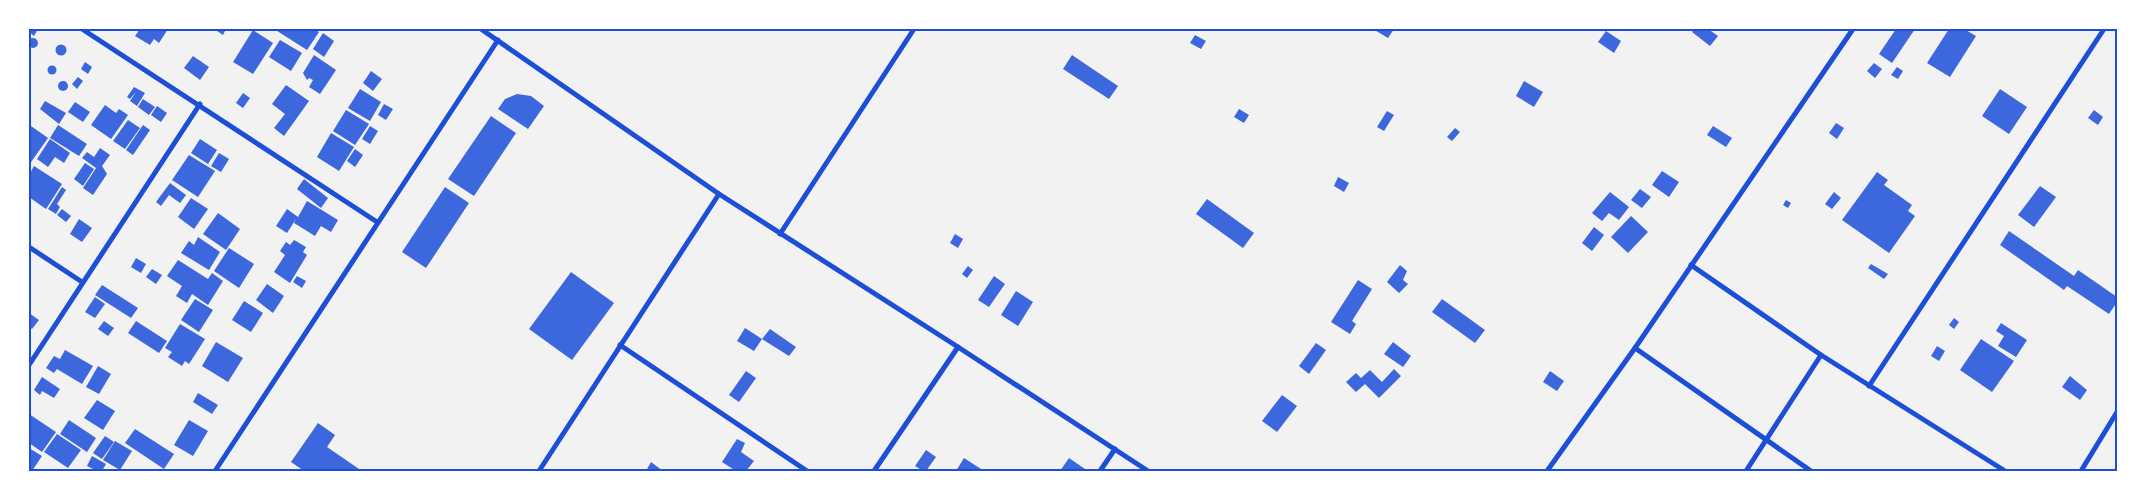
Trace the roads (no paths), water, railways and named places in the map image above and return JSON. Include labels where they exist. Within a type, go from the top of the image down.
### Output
[{"type":"street","points":[[82,29],[200,104],[377,222]]},
{"type":"street","points":[[481,29],[719,194],[1148,471]]},
{"type":"street","points":[[780,234],[914,29]]},
{"type":"street","points":[[1547,471],[1635,348],[1853,29]]},
{"type":"street","points":[[1869,386],[2104,29]]},
{"type":"street","points":[[215,471],[498,40]]},
{"type":"street","points":[[29,365],[200,104]]},
{"type":"street","points":[[538,471],[719,194]]},
{"type":"street","points":[[29,247],[82,282]]},
{"type":"street","points":[[1691,265],[1821,356],[2006,471]]},
{"type":"street","points":[[620,346],[807,471]]},
{"type":"street","points":[[874,471],[958,347]]},
{"type":"street","points":[[1635,348],[1765,441],[1811,471]]},
{"type":"street","points":[[1746,471],[1821,356]]},
{"type":"street","points":[[2081,471],[2117,412]]},
{"type":"street","points":[[1100,471],[1115,449]]}]
